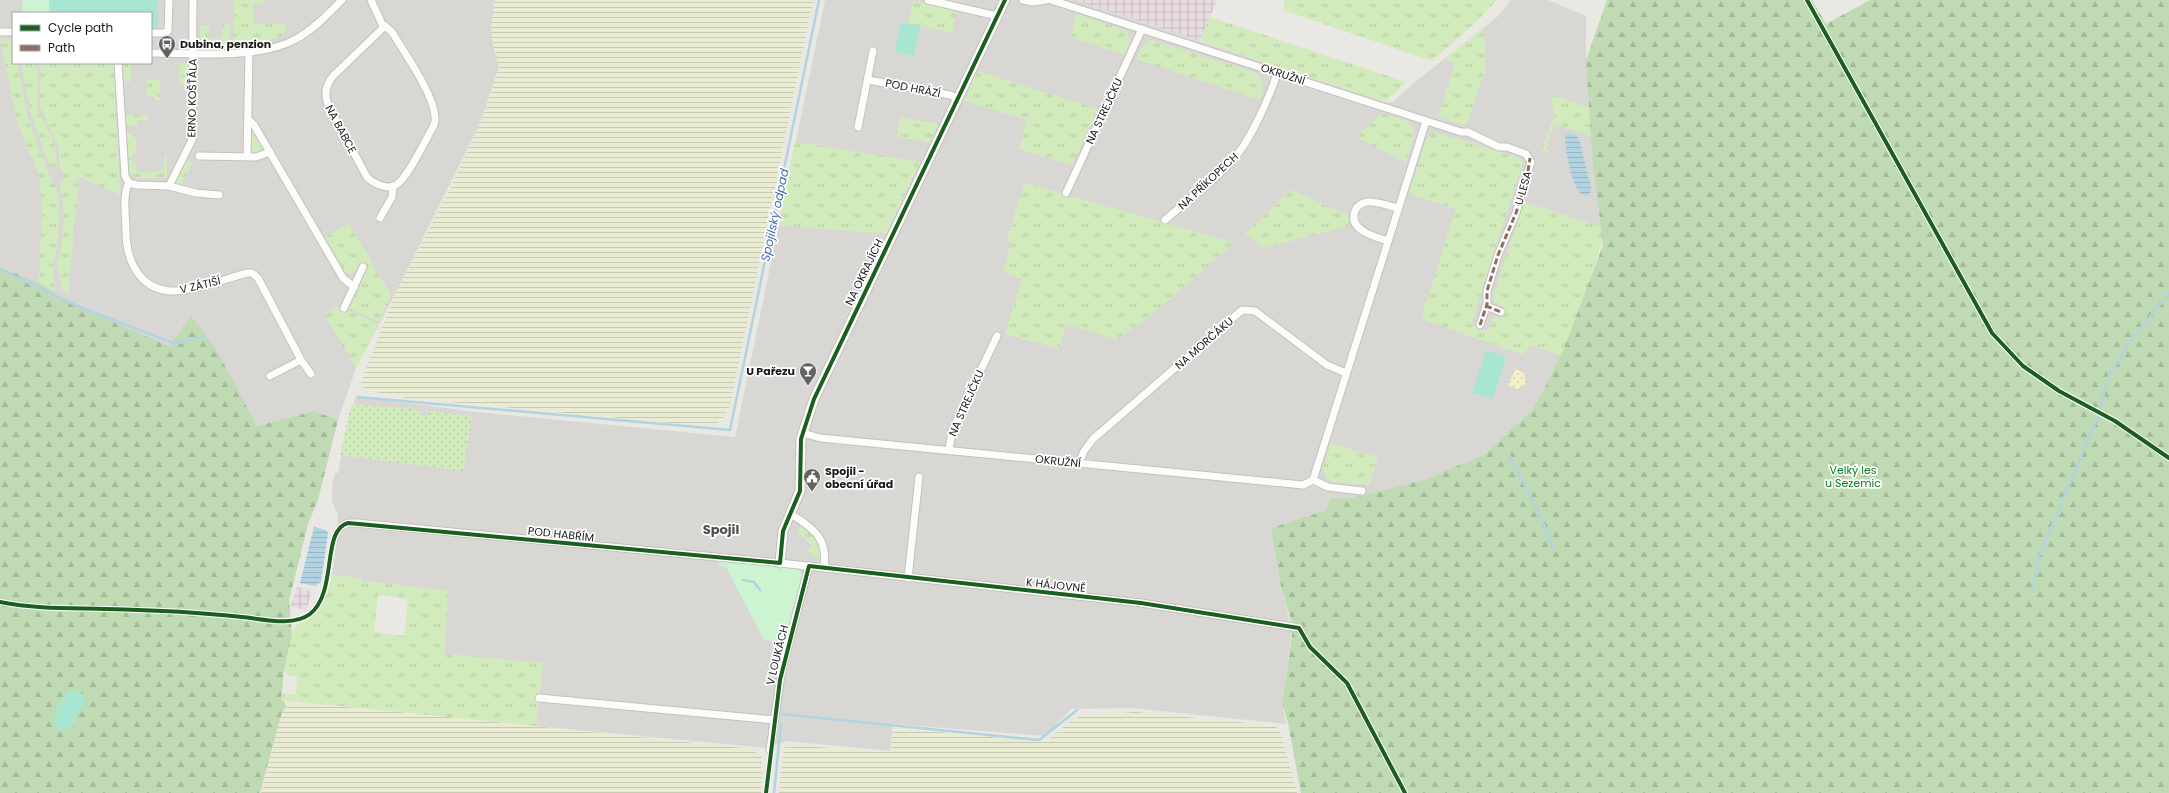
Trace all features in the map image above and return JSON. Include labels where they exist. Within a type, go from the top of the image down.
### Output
[{"type":"street","points":[[152,33],[164,33],[169,30],[169,0]]},
{"type":"street","name":"ERNO KOŠŤÁLA","points":[[169,186],[191,142],[193,0]]},
{"type":"street","points":[[152,53],[249,52],[275,47],[294,40],[312,28],[342,0]]},
{"type":"street","points":[[371,0],[383,26],[388,27],[392,32],[431,99],[436,115],[434,125],[404,177],[393,186],[392,197],[380,218]]},
{"type":"street","points":[[928,0],[997,16]]},
{"type":"street","name":"NA OKRAJÍCH","points":[[780,563],[783,531],[799,497],[801,485],[800,448],[803,433],[818,390],[1005,0]]},
{"type":"street","points":[[1024,0],[1033,2],[1046,0]]},
{"type":"street","name":"OKRUŽNÍ","points":[[1052,0],[1426,121]]},
{"type":"street","name":"NA BABCE","points":[[383,26],[333,76],[326,86],[325,95],[329,107],[367,177],[375,183],[393,186]]},
{"type":"street","name":"NA STREJČKU","points":[[1066,193],[1142,29]]},
{"type":"street","points":[[0,32],[12,32]]},
{"type":"street","points":[[858,127],[873,51]]},
{"type":"street","points":[[247,156],[249,52]]},
{"type":"street","points":[[118,64],[125,176],[129,183],[136,185],[169,186],[196,193],[219,195]]},
{"type":"street","name":"NA PŘÍKOPECH","points":[[1165,220],[1230,163],[1240,151],[1271,90],[1277,73]]},
{"type":"street","name":"POD HRÁZÍ","points":[[868,80],[957,98]]},
{"type":"street","points":[[248,119],[252,122],[270,152],[343,278],[354,287]]},
{"type":"street","points":[[1362,491],[1328,487],[1313,480],[1426,121]]},
{"type":"street","name":"U LESA","points":[[1426,121],[1461,132],[1468,132],[1499,147],[1507,147],[1522,152],[1530,158],[1527,178],[1516,214],[1498,255],[1487,291],[1486,306],[1480,325]]},
{"type":"street","points":[[199,156],[259,156],[270,152]]},
{"type":"street","name":"V ZÁTIŠÍ","points":[[129,183],[126,198],[126,249],[130,262],[139,274],[155,286],[176,291],[246,273],[252,273],[258,278],[301,360],[311,374]]},
{"type":"street","points":[[1388,241],[1370,234],[1358,227],[1355,222],[1355,212],[1359,206],[1367,202],[1398,208]]},
{"type":"street","points":[[344,308],[363,267]]},
{"type":"street","points":[[1486,306],[1500,312]]},
{"type":"street","name":"NA MORČÁKU","points":[[1079,463],[1084,451],[1093,439],[1242,310],[1255,311],[1327,365],[1346,373]]},
{"type":"street","name":"NA STREJČKU","points":[[949,450],[952,431],[997,336]]},
{"type":"street","points":[[270,376],[301,360]]},
{"type":"street","name":"OKRUŽNÍ","points":[[803,433],[820,438],[1303,485],[1313,480]]},
{"type":"street","points":[[908,578],[919,477]]},
{"type":"street","points":[[792,514],[810,527],[823,543],[826,553],[824,568]]},
{"type":"street","name":"POD HABŘÍM","points":[[342,526],[348,523],[780,563]]},
{"type":"street","name":"K HÁJOVNĚ","points":[[780,563],[1141,603],[1299,628]]},
{"type":"street","name":"V LOUKÁCH","points":[[770,750],[782,668],[809,566]]},
{"type":"street","points":[[539,698],[774,720]]},
{"type":"shaded area","points":[[0,0],[495,0],[491,28],[493,45],[499,67],[479,126],[395,294],[356,368],[338,420],[314,411],[257,426],[191,316],[169,346],[68,302],[39,283],[0,267]]},
{"type":"shaded area","points":[[825,0],[1074,0],[1385,102],[1393,102],[1410,86],[1497,17],[1511,0],[1548,0],[1586,16],[1586,60],[1608,222],[1565,357],[1533,409],[1485,454],[1426,479],[1357,497],[1331,498],[1326,510],[1271,528],[1281,586],[1292,630],[1282,703],[1286,724],[1131,708],[1071,709],[1045,736],[893,724],[890,751],[787,741],[766,748],[536,726],[542,664],[444,654],[447,591],[363,581],[363,579],[332,575],[337,542],[338,515],[332,501],[332,484],[335,473],[338,473],[351,406],[354,403],[356,396],[476,412],[735,437]]},
{"type":"shaded area","points":[[1074,0],[1217,0],[1200,41]]},
{"type":"shaded area","points":[[196,77],[213,77],[214,88],[210,88],[210,94],[196,94]]},
{"type":"shaded area","points":[[297,587],[312,592],[306,611],[291,606]]},
{"type":"green space","points":[[23,0],[49,0],[50,12],[21,12]]},
{"type":"green space","points":[[49,0],[158,0],[158,29],[152,28],[152,12],[50,12]]},
{"type":"green space","points":[[234,0],[263,0],[263,4],[254,4],[254,24],[286,24],[286,30],[283,36],[260,43],[233,45]]},
{"type":"green space","points":[[495,0],[813,0],[730,406],[724,417],[717,424],[704,426],[407,398],[371,391],[360,385],[395,294],[451,187],[479,126],[490,96],[499,67],[493,45],[491,28]]},
{"type":"green space","points":[[1284,0],[1497,0],[1476,22],[1432,61],[1283,10]]},
{"type":"green space","name":"Velký les u Sezemic","points":[[1607,0],[1812,0],[1826,24],[1870,0],[2169,0],[2169,793],[1301,793],[1288,723],[1282,703],[1293,628],[1281,586],[1271,528],[1326,510],[1331,498],[1357,497],[1426,479],[1485,454],[1533,409],[1563,351],[1603,245],[1593,163],[1586,60]]},
{"type":"green space","points":[[913,1],[957,10],[952,33],[908,23]]},
{"type":"green space","points":[[1077,14],[1127,32],[1130,42],[1124,55],[1070,37]]},
{"type":"green space","points":[[1210,17],[1406,82],[1385,102],[1200,41]]},
{"type":"green space","points":[[901,22],[920,26],[914,56],[895,52]]},
{"type":"green space","points":[[230,24],[230,45],[203,45],[200,40],[200,25],[209,25],[209,39],[222,39],[223,25]]},
{"type":"green space","points":[[1484,28],[1486,73],[1484,73],[1467,124],[1471,125],[1470,127],[1438,117],[1455,63],[1444,59]]},
{"type":"green space","points":[[0,39],[12,40],[12,64],[17,64],[28,118],[50,178],[56,186],[59,201],[58,239],[53,266],[55,291],[39,283],[42,207],[40,184],[35,162],[30,154],[17,122]]},
{"type":"green space","points":[[1151,40],[1254,72],[1258,75],[1263,84],[1259,100],[1136,59],[1142,47]]},
{"type":"green space","points":[[173,63],[188,63],[188,84],[180,84],[180,65]]},
{"type":"green space","points":[[21,64],[35,64],[38,70],[37,108],[54,143],[57,166],[54,169],[50,167],[30,111]]},
{"type":"green space","points":[[38,64],[114,64],[120,195],[79,177],[68,294],[64,295],[57,263],[62,244],[64,216],[60,183],[64,179],[64,174],[60,168],[58,145],[40,107],[41,70]]},
{"type":"green space","points":[[122,64],[135,64],[131,65],[131,82],[123,81]]},
{"type":"green space","points":[[977,71],[1098,109],[1072,165],[1019,149],[1027,120],[964,101]]},
{"type":"green space","points":[[145,80],[160,80],[160,100],[156,100],[154,96],[146,96],[148,87]]},
{"type":"green space","points":[[1551,94],[1589,108],[1591,136],[1554,124],[1546,148],[1552,154],[1542,150],[1554,116]]},
{"type":"green space","points":[[1382,113],[1407,121],[1412,125],[1414,136],[1406,163],[1356,137]]},
{"type":"green space","points":[[148,114],[148,120],[137,120],[138,125],[126,126],[125,115]]},
{"type":"green space","points":[[900,117],[939,124],[930,142],[897,137]]},
{"type":"green space","points":[[250,126],[262,145],[262,150],[258,153],[250,151]]},
{"type":"green space","points":[[1435,132],[1519,158],[1523,162],[1471,325],[1488,331],[1493,317],[1500,319],[1504,307],[1494,302],[1493,296],[1524,202],[1606,228],[1565,357],[1530,345],[1524,355],[1421,319],[1456,209],[1409,194],[1426,140],[1430,134]]},
{"type":"green space","points":[[127,133],[136,134],[136,157],[128,157]]},
{"type":"green space","points":[[795,142],[920,162],[886,234],[778,225]]},
{"type":"green space","points":[[166,154],[167,178],[136,178],[129,173],[128,160],[132,160],[132,163],[136,162],[137,172],[164,171],[164,156],[159,155]]},
{"type":"green space","points":[[185,162],[192,162],[182,184],[175,182]]},
{"type":"green space","points":[[1025,183],[1234,243],[1149,317],[1116,339],[1066,324],[1059,349],[1005,334],[1022,279],[1003,272],[1011,243],[1006,241]]},
{"type":"green space","points":[[1291,190],[1348,215],[1349,226],[1264,248],[1245,234]]},
{"type":"green space","points":[[349,223],[391,295],[379,322],[349,308],[368,267],[359,263],[355,271],[350,274],[346,273],[325,237]]},
{"type":"green space","points":[[0,267],[39,283],[68,302],[169,346],[191,316],[215,347],[257,426],[314,411],[338,420],[318,500],[308,524],[289,601],[292,633],[284,671],[281,700],[285,702],[286,707],[282,712],[260,793],[0,793]]},
{"type":"green space","points":[[338,306],[378,324],[356,368],[324,314]]},
{"type":"green space","points":[[1486,350],[1506,357],[1493,399],[1472,393]]},
{"type":"green space","points":[[354,404],[419,410],[423,416],[426,416],[431,411],[472,416],[463,471],[340,455],[351,406]]},
{"type":"green space","points":[[1331,443],[1378,457],[1369,485],[1332,482],[1326,477],[1323,467]]},
{"type":"green space","points":[[800,523],[819,542],[822,553],[821,558],[807,554],[812,545],[798,532]]},
{"type":"green space","points":[[720,561],[797,569],[804,576],[783,648],[778,647],[780,641],[764,640],[726,567],[718,566]]},
{"type":"green space","points":[[332,575],[363,579],[364,581],[448,591],[444,654],[543,663],[536,726],[281,700],[283,694],[296,694],[297,677],[287,675],[284,671],[293,631],[296,626],[314,614],[322,604],[327,594]],"holes":[[[378,595],[408,599],[404,636],[374,632]]]},
{"type":"green space","points":[[71,689],[85,695],[85,700],[73,727],[61,731],[54,722],[56,712],[61,700]]},
{"type":"green space","points":[[296,703],[381,710],[752,749],[762,757],[761,793],[261,793],[282,712],[286,707]]},
{"type":"green space","points":[[1136,712],[1276,726],[1281,733],[1297,793],[779,793],[783,754],[785,747],[788,745],[890,752],[894,730],[898,728],[1045,742],[1071,721],[1080,716]]},
{"type":"sand","points":[[1516,369],[1524,373],[1526,382],[1525,385],[1517,389],[1508,385]]},
{"type":"water","points":[[1569,133],[1577,136],[1580,142],[1591,188],[1591,192],[1586,196],[1581,194],[1577,188],[1570,170],[1565,136]]},
{"type":"water","points":[[314,527],[326,530],[328,533],[321,582],[315,586],[300,583]]},
{"type":"waterway","name":"Spojilský odpad","points":[[358,397],[730,430],[819,0]]},
{"type":"waterway","points":[[0,269],[77,306],[176,344],[204,336]]},
{"type":"waterway","points":[[2100,408],[2109,375],[2129,343],[2169,293]]},
{"type":"waterway","points":[[2032,592],[2039,557],[2098,416]]},
{"type":"waterway","points":[[1510,456],[1541,517],[1553,548]]},
{"type":"waterway","points":[[743,580],[754,582],[760,590]]},
{"type":"waterway","points":[[781,714],[1039,740],[1077,710]]},
{"type":"waterway","name":"Spojilský odpad","points":[[774,793],[781,724]]},
{"type":"marked path","points":[[1480,325],[1487,304],[1487,291],[1498,255],[1516,213],[1527,178],[1530,158]]},
{"type":"marked path","points":[[1486,306],[1501,312]]},
{"type":"cycle path","points":[[0,602],[39,607],[140,610],[225,615],[278,621],[295,620],[310,614],[319,604],[324,591],[331,549],[335,537],[340,528],[348,523],[780,563],[783,531],[800,491],[801,439],[814,399],[1005,0]]},
{"type":"cycle path","points":[[1807,0],[1992,333],[2023,366],[2059,391],[2115,421],[2169,458]]},
{"type":"cycle path","points":[[766,793],[780,680],[809,566],[1141,603],[1299,628],[1310,647],[1347,683],[1405,793]]},
{"type":"place","name":"Dubina, penzion","points":[[167,59]]},
{"type":"place","name":"U Pařezu","points":[[808,386]]},
{"type":"place","name":"Spojil - obecní úřad","points":[[812,492]]},
{"type":"district","name":"Spojil","points":[[721,529]]}]
